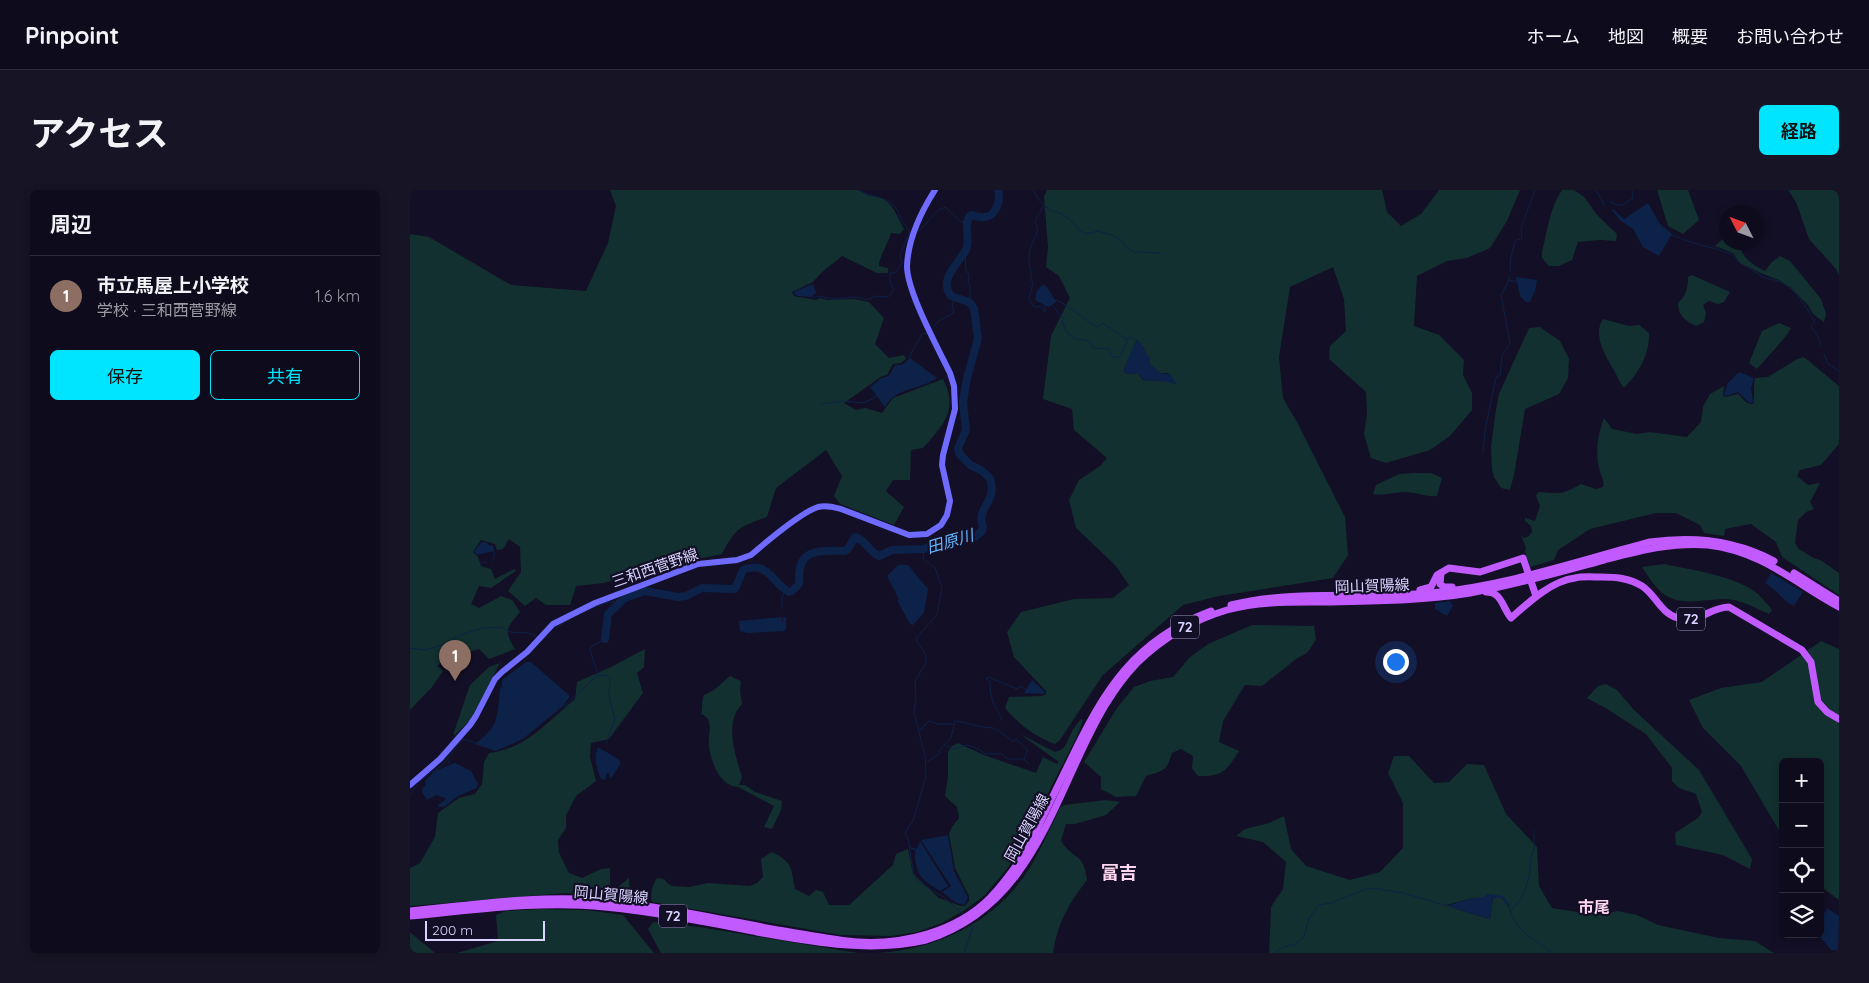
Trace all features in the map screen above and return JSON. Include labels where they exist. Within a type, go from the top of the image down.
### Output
[{"type":"main road","name":"三和西菅野線","points":[[410,786],[440,759],[470,725],[498,675],[527,652],[547,630],[563,618],[595,602],[698,564],[741,559],[751,555],[804,514],[820,507],[829,506],[841,509],[909,535],[927,534],[941,525],[947,515],[950,501],[942,465],[943,455],[954,417],[956,400],[950,373],[911,288],[907,266],[908,255],[916,230],[935,190]]},
{"type":"main road","name":"岡山賀陽線","points":[[410,916],[568,904],[650,912],[796,939],[859,948],[900,946],[933,934],[989,902],[1005,890],[1031,855],[1093,726],[1118,685],[1135,665],[1171,635],[1211,616],[1250,605],[1406,600],[1452,595],[1532,578],[1650,542],[1669,539],[1721,542],[1754,551],[1787,568],[1839,601]]},
{"type":"main road","name":"岡山賀陽線","points":[[1532,578],[1650,548],[1689,544],[1708,545],[1734,550],[1768,563],[1839,607]]},
{"type":"main road","points":[[1441,573],[1449,568],[1480,572],[1523,558],[1536,596]]},
{"type":"main road","name":"岡山賀陽線","points":[[1441,573],[1439,581],[1444,587],[1450,588],[1484,582],[1495,583]]},
{"type":"main road","name":"岡山賀陽線","points":[[1383,596],[1425,590],[1431,587],[1437,575],[1441,573]]},
{"type":"main road","name":"岡山賀陽線","points":[[1452,595],[1459,597],[1493,592],[1499,596],[1506,612],[1511,618],[1536,596],[1573,578],[1611,577],[1623,578],[1643,587],[1661,608],[1677,618],[1694,619],[1724,607],[1733,609],[1802,650],[1811,662],[1818,702],[1826,712],[1839,718]]},
{"type":"main road","name":"岡山賀陽線","points":[[989,902],[1029,847],[1097,707],[1130,662],[1170,630],[1189,619],[1244,601],[1281,597],[1383,596],[1432,593],[1524,580]]},
{"type":"main road","name":"岡山賀陽線","points":[[1503,604],[1505,593],[1524,580]]},
{"type":"main road","name":"岡山賀陽線","points":[[410,911],[536,900],[599,900],[857,942],[900,941],[933,934]]},
{"type":"green space","points":[[610,190],[858,190],[884,200],[894,210],[904,229],[900,234],[891,233],[880,259],[879,266],[888,268],[888,273],[877,273],[842,256],[813,282],[792,292],[794,296],[816,300],[820,298],[827,300],[854,299],[869,302],[884,318],[875,344],[889,358],[904,355],[906,359],[901,363],[893,364],[887,375],[882,376],[844,403],[856,410],[865,408],[882,413],[893,398],[943,379],[948,390],[949,400],[949,409],[946,417],[937,432],[923,448],[911,450],[910,480],[893,480],[886,491],[904,507],[894,525],[840,504],[834,496],[842,476],[826,450],[776,488],[767,517],[745,526],[735,533],[722,554],[693,560],[682,565],[678,561],[669,565],[670,569],[641,580],[627,576],[604,583],[576,586],[570,605],[546,605],[536,598],[525,606],[508,591],[521,572],[520,547],[509,539],[503,549],[497,550],[495,544],[481,540],[473,552],[478,557],[481,566],[491,569],[495,579],[514,569],[516,571],[491,588],[479,586],[471,604],[479,608],[501,596],[512,600],[520,612],[508,629],[509,637],[515,649],[489,659],[479,649],[444,660],[437,666],[443,671],[432,687],[410,710],[410,234],[429,237],[511,285],[586,291],[608,243],[616,206]]},
{"type":"green space","points":[[1047,190],[1382,190],[1387,212],[1401,226],[1421,214],[1439,190],[1520,190],[1507,221],[1490,248],[1467,258],[1447,261],[1417,276],[1414,326],[1439,335],[1464,360],[1463,375],[1472,393],[1472,410],[1450,436],[1430,450],[1386,463],[1371,458],[1364,434],[1367,414],[1366,392],[1329,359],[1330,346],[1346,331],[1344,299],[1333,267],[1290,287],[1279,357],[1283,398],[1345,517],[1348,555],[1333,578],[1219,596],[1183,605],[1103,675],[1060,740],[1055,744],[1041,738],[1028,729],[1005,708],[1009,697],[1042,696],[1046,694],[1046,691],[1014,657],[1007,632],[1021,612],[1074,599],[1113,598],[1129,585],[1115,565],[1076,528],[1069,500],[1079,480],[1100,466],[1107,458],[1074,430],[1072,409],[1043,399],[1051,336],[1070,298],[1059,276],[1046,267],[1048,247],[1044,197]],"holes":[[[1137,340],[1143,347],[1149,363],[1160,373],[1168,373],[1176,384],[1166,381],[1143,380],[1137,373],[1125,373],[1124,369]]]},
{"type":"green space","points":[[1562,190],[1574,190],[1584,197],[1598,216],[1617,234],[1616,241],[1578,242],[1572,260],[1559,266],[1549,266],[1542,258],[1542,252],[1552,212]]},
{"type":"green space","points":[[1657,190],[1688,190],[1699,220],[1683,234],[1668,226]]},
{"type":"green space","points":[[1788,190],[1839,190],[1839,275],[1836,269],[1809,239],[1796,202]]},
{"type":"green space","points":[[1725,250],[1741,250],[1745,257],[1765,271],[1780,256],[1790,261],[1821,299],[1826,314],[1824,322],[1813,314],[1808,305],[1791,288],[1779,280],[1740,263],[1733,253]]},
{"type":"green space","points":[[1692,275],[1730,292],[1724,302],[1718,304],[1709,301],[1703,305],[1706,313],[1704,322],[1696,326],[1683,317],[1678,307],[1678,303],[1686,292],[1688,277]]},
{"type":"green space","points":[[1603,319],[1629,326],[1639,325],[1649,333],[1649,341],[1642,363],[1624,388],[1606,356],[1599,337],[1600,325]]},
{"type":"green space","points":[[1779,323],[1791,328],[1780,344],[1757,369],[1749,363],[1762,331]]},
{"type":"green space","points":[[1540,327],[1560,341],[1569,359],[1568,378],[1559,394],[1525,409],[1510,490],[1501,488],[1494,477],[1492,469],[1491,447],[1496,409],[1499,394],[1529,328]]},
{"type":"green space","points":[[1804,357],[1839,386],[1839,444],[1821,465],[1800,470],[1797,476],[1808,485],[1820,483],[1810,502],[1814,509],[1806,512],[1798,520],[1795,543],[1799,549],[1822,561],[1839,573],[1839,595],[1782,557],[1776,542],[1751,524],[1725,529],[1724,536],[1704,533],[1700,525],[1676,513],[1656,513],[1590,529],[1558,550],[1554,560],[1530,567],[1521,535],[1524,538],[1532,532],[1531,526],[1525,521],[1525,518],[1535,521],[1540,506],[1536,496],[1538,492],[1560,493],[1581,484],[1596,489],[1603,487],[1597,449],[1604,418],[1612,429],[1637,434],[1650,432],[1687,437],[1701,422],[1703,407],[1710,394],[1724,386],[1723,396],[1738,394],[1746,402],[1754,403],[1755,378],[1768,377],[1797,359]]},
{"type":"green space","points":[[1431,473],[1442,478],[1437,496],[1405,492],[1382,495],[1373,494],[1376,485],[1399,474]]},
{"type":"green space","points":[[1664,564],[1727,578],[1739,583],[1759,595],[1772,610],[1769,614],[1731,599],[1681,601],[1673,599],[1658,589],[1642,567]]},
{"type":"green space","points":[[1252,625],[1314,626],[1316,640],[1307,653],[1296,659],[1262,686],[1245,685],[1223,721],[1219,742],[1239,751],[1227,768],[1219,774],[1198,776],[1192,768],[1193,756],[1181,749],[1172,753],[1168,764],[1163,770],[1146,776],[1136,796],[1116,797],[1101,789],[1101,777],[1084,762],[1117,708],[1134,687],[1150,681],[1173,677],[1190,657],[1208,644]]},
{"type":"green space","points":[[1821,641],[1839,649],[1839,900],[1824,889],[1824,758],[1779,758],[1779,830],[1741,766],[1703,728],[1689,700],[1721,688],[1762,682]]},
{"type":"green space","points":[[645,649],[644,667],[637,673],[643,693],[609,739],[591,743],[590,757],[596,781],[576,796],[566,815],[566,828],[558,840],[559,853],[569,873],[582,878],[601,869],[610,868],[610,887],[614,890],[629,878],[630,893],[620,898],[566,893],[410,906],[410,868],[420,863],[435,837],[438,813],[459,798],[475,794],[482,784],[484,762],[489,753],[502,751],[514,746],[546,725],[575,699],[577,682]]},
{"type":"green space","points":[[500,663],[471,719],[454,736],[470,685],[489,667]]},
{"type":"green space","points":[[730,676],[741,681],[742,704],[733,720],[732,729],[734,749],[742,777],[739,785],[745,785],[755,792],[782,801],[781,810],[772,829],[764,827],[774,806],[726,782],[717,772],[711,758],[709,722],[701,714],[703,698],[704,695],[714,690]]},
{"type":"green space","points":[[1606,684],[1617,690],[1634,710],[1699,770],[1752,859],[1750,869],[1723,855],[1676,845],[1675,833],[1698,818],[1702,812],[1696,794],[1679,788],[1672,781],[1672,768],[1646,734],[1587,698],[1598,686]]},
{"type":"green space","points":[[1081,719],[1083,720],[1077,736],[1024,841],[1007,869],[984,896],[965,910],[942,923],[917,932],[891,936],[841,935],[652,902],[652,889],[657,878],[664,879],[672,886],[689,887],[708,883],[750,886],[757,883],[763,877],[761,859],[772,852],[784,859],[790,866],[795,889],[809,896],[816,890],[823,892],[829,905],[849,905],[893,865],[896,854],[908,849],[913,874],[939,898],[965,906],[969,901],[969,896],[955,868],[949,834],[959,818],[957,807],[945,796],[948,776],[948,752],[952,746],[958,743],[984,755],[1036,773],[1043,757],[1057,764],[1059,762],[1020,734],[1055,752],[1064,748]]},
{"type":"green space","points":[[1394,756],[1409,756],[1434,783],[1449,782],[1467,764],[1484,765],[1506,814],[1537,847],[1539,886],[1552,908],[1597,915],[1617,911],[1637,915],[1658,925],[1719,938],[1755,941],[1774,953],[1269,953],[1271,907],[1283,889],[1286,862],[1263,842],[1236,836],[1245,829],[1269,823],[1284,816],[1291,849],[1306,866],[1350,880],[1380,872],[1403,848],[1403,803],[1388,773]],"holes":[[[1503,896],[1509,908],[1502,898],[1493,897],[1490,919],[1447,905],[1469,899]]]},
{"type":"green space","points":[[1106,800],[1120,802],[1106,815],[1075,824],[1066,824],[1061,841],[1065,847],[1081,860],[1086,871],[1087,880],[1065,914],[1053,953],[878,953],[900,951],[921,946],[960,931],[979,920],[996,907],[1025,875],[1060,808],[1064,805]]},
{"type":"green space","points":[[540,909],[586,910],[623,915],[654,953],[457,953],[498,941],[496,915],[506,911]]},
{"type":"green space","points":[[653,922],[699,927],[858,953],[661,953],[648,929]]},
{"type":"green space","points":[[411,933],[435,953],[410,953]]},
{"type":"water","points":[[1648,203],[1660,224],[1672,234],[1659,256],[1643,247],[1633,229],[1621,221],[1612,210],[1624,219]]},
{"type":"water","points":[[1516,277],[1537,280],[1530,302],[1526,302],[1520,296]]},
{"type":"water","points":[[813,284],[816,293],[811,297],[794,294],[795,291]]},
{"type":"water","points":[[1043,284],[1056,302],[1049,307],[1035,300],[1036,293]]},
{"type":"water","points":[[1136,340],[1150,358],[1150,364],[1160,373],[1170,374],[1177,384],[1145,381],[1137,373],[1125,373],[1124,369]]},
{"type":"water","points":[[910,358],[937,378],[902,392],[889,401],[885,407],[870,387],[882,378],[889,376],[895,365],[902,365]]},
{"type":"water","points":[[1739,372],[1754,378],[1751,388],[1752,403],[1748,402],[1738,392],[1724,395],[1727,384]]},
{"type":"water","points":[[482,542],[486,542],[490,546],[493,545],[494,551],[477,555],[474,551]]},
{"type":"water","points":[[898,565],[908,565],[928,589],[924,613],[913,625],[910,624],[897,600],[899,599],[888,578],[888,575]]},
{"type":"water","points":[[1771,573],[1803,592],[1794,606],[1765,583]]},
{"type":"water","points":[[1450,601],[1453,606],[1447,616],[1435,609],[1435,603]]},
{"type":"water","points":[[782,617],[783,621],[783,617],[786,617],[786,629],[784,631],[748,633],[740,631],[739,621]]},
{"type":"water","points":[[526,662],[531,662],[570,696],[563,706],[523,739],[496,751],[475,744],[489,732],[496,720],[502,680]]},
{"type":"water","points":[[1032,680],[1045,692],[1044,694],[1024,693]]},
{"type":"water","points":[[598,747],[618,759],[621,763],[612,777],[610,778],[609,773],[607,773],[605,780],[601,779],[597,767],[596,755]]},
{"type":"water","points":[[455,763],[471,771],[478,784],[477,788],[458,796],[444,807],[439,807],[438,805],[445,798],[436,795],[427,800],[422,792],[423,787],[426,785],[425,781],[435,771]]},
{"type":"water","points":[[948,835],[954,871],[968,897],[965,905],[956,903],[942,892],[951,886],[921,840]]},
{"type":"water","points":[[920,841],[948,886],[940,891],[924,880],[917,869],[916,851],[910,847],[917,849]]},
{"type":"water","points":[[1487,894],[1503,896],[1510,905],[1510,909],[1502,898],[1493,898],[1490,919],[1447,906],[1469,899],[1484,897]]},
{"type":"water","points":[[1827,908],[1839,916],[1838,951],[1831,950],[1821,938],[1824,938],[1824,914]]},
{"type":"waterway","points":[[811,296],[832,299],[856,297],[867,300],[876,296],[888,297],[894,290],[890,281],[890,273],[895,273],[902,263],[900,256],[910,231],[891,203],[859,190]]},
{"type":"waterway","name":"田原川","points":[[605,639],[608,614],[625,598],[645,591],[678,597],[686,596],[702,588],[735,589],[743,570],[758,568],[764,570],[789,592],[799,584],[800,568],[802,561],[807,556],[812,553],[825,551],[845,551],[855,537],[862,540],[872,552],[879,556],[892,550],[924,549],[949,538],[974,538],[982,531],[982,513],[992,493],[990,478],[981,470],[970,465],[959,453],[958,448],[966,430],[963,402],[967,378],[978,339],[974,308],[969,302],[951,296],[947,284],[951,272],[966,250],[968,218],[971,215],[982,217],[992,214],[997,207],[998,190]]},
{"type":"waterway","points":[[1033,190],[1039,200],[1050,210],[1068,218],[1080,231],[1086,234],[1098,231],[1114,236],[1134,252],[1161,253]]},
{"type":"waterway","points":[[1511,272],[1510,260],[1515,241],[1522,238],[1521,228],[1535,190]]},
{"type":"waterway","points":[[1596,190],[1605,206]]},
{"type":"waterway","points":[[1610,202],[1617,205],[1624,204],[1633,198],[1632,190]]},
{"type":"waterway","points":[[1044,205],[1035,221],[1038,229],[1029,252],[1033,283],[1029,299],[1034,307],[1041,306],[1045,312],[1045,304]]},
{"type":"waterway","points":[[918,232],[933,215],[945,207],[961,222],[967,221]]},
{"type":"waterway","points":[[1670,234],[1696,244],[1732,254],[1741,264],[1762,277],[1780,282],[1789,287],[1802,300],[1815,322],[1811,327],[1818,336],[1821,346]]},
{"type":"waterway","points":[[965,250],[966,271],[969,274],[970,304]]},
{"type":"waterway","points":[[1483,453],[1485,431],[1495,382],[1497,376],[1500,376],[1502,356],[1510,343],[1501,295],[1509,280],[1509,276]]},
{"type":"waterway","points":[[1509,280],[1517,282]]},
{"type":"waterway","points":[[933,327],[940,320],[954,313],[952,306],[954,298]]},
{"type":"waterway","points":[[1055,300],[1061,302],[1097,327],[1103,323],[1126,339],[1131,337],[1136,340]]},
{"type":"waterway","points":[[1053,306],[1064,319],[1062,321],[1067,333],[1076,339],[1089,341],[1093,348],[1109,349],[1112,357],[1120,357],[1127,342],[1126,339]]},
{"type":"waterway","points":[[910,358],[923,333],[927,334]]},
{"type":"waterway","points":[[1824,354],[1828,364],[1839,371]]},
{"type":"waterway","points":[[822,404],[844,401],[864,403],[877,396]]},
{"type":"waterway","points":[[924,549],[923,559],[935,568],[942,587],[937,615],[916,638],[926,656],[926,663],[915,681],[916,699],[914,712],[925,756],[926,776],[913,821],[905,834],[908,838],[913,871],[917,881],[943,897],[964,915]]},
{"type":"waterway","points":[[492,561],[495,554],[493,551]]},
{"type":"waterway","points":[[481,563],[487,562]]},
{"type":"waterway","points":[[782,608],[782,596],[787,591]]},
{"type":"waterway","points":[[590,609],[608,602],[619,602]]},
{"type":"waterway","points":[[554,628],[569,620]]},
{"type":"waterway","points":[[410,648],[424,650],[439,646],[463,634],[482,628],[501,627],[510,632],[528,633],[537,636]]},
{"type":"waterway","points":[[563,705],[565,706],[596,676],[597,672],[590,650],[592,646],[605,639]]},
{"type":"waterway","points":[[596,676],[604,675],[610,677],[609,696],[615,719],[606,743]]},
{"type":"waterway","points":[[1000,721],[1002,718],[993,701],[990,681],[986,679],[988,677],[1017,689],[1020,686],[1027,690]]},
{"type":"waterway","points":[[919,731],[929,721],[938,724],[953,724]]},
{"type":"waterway","points":[[926,763],[940,753],[939,751],[951,738],[955,721],[957,721],[987,728],[990,727],[1002,733],[1013,742],[1016,739],[1028,750],[1024,759],[1029,764]]},
{"type":"waterway","points":[[410,795],[420,781],[442,766],[463,739],[476,743]]},
{"type":"waterway","points":[[947,746],[953,749],[967,745],[979,749],[985,754],[1002,754],[1007,759],[1023,759]]},
{"type":"waterway","points":[[447,759],[452,767]]},
{"type":"waterway","points":[[1510,911],[1520,900],[1526,887],[1534,848],[1534,831]]},
{"type":"waterway","points":[[1276,953],[1278,949],[1295,944],[1304,937],[1309,918],[1319,905],[1331,903],[1366,889],[1372,888],[1403,893],[1448,906]]},
{"type":"waterway","points":[[1509,907],[1515,922],[1520,928],[1552,953]]},
{"type":"waterway","points":[[964,953],[973,927],[970,921]]},
{"type":"place","name":"市立馬屋上小学校","points":[[455,681]]},
{"type":"district","name":"富吉","points":[[1119,873]]},
{"type":"district","name":"市尾","points":[[1594,907]]}]
